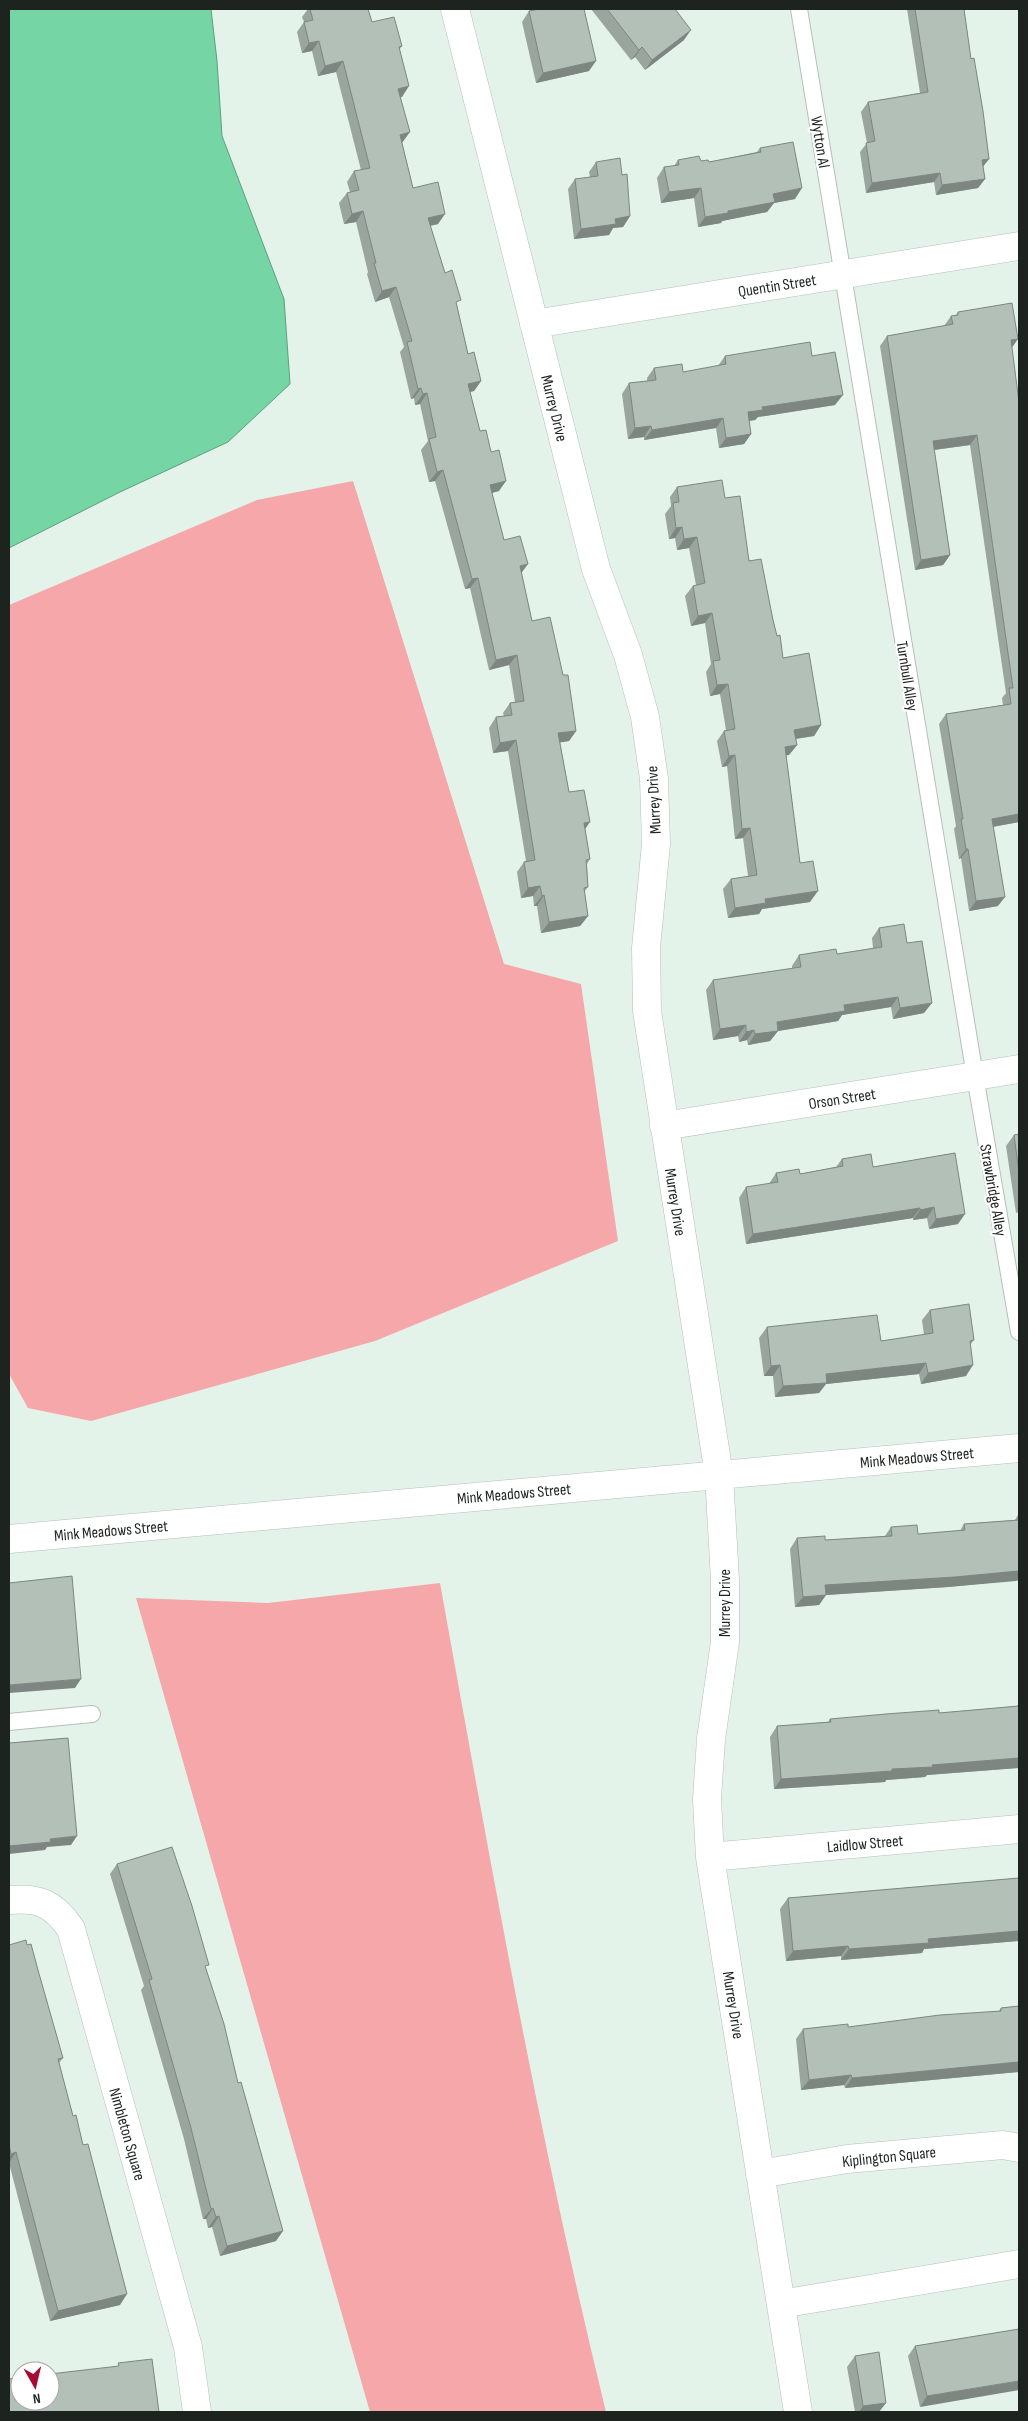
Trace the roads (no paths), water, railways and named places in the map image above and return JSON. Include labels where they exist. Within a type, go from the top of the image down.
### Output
[{"type":"street","name":"Murrey Drive","points":[[455,9],[596,569],[628,655],[645,717],[654,779],[656,844],[646,948],[648,1011],[664,1126],[719,1475],[725,1580],[725,1642],[711,1739],[707,1799],[710,1856],[798,2412]]},
{"type":"street","name":"Quentin Street","points":[[534,324],[1019,246]]},
{"type":"street","name":"Orson Street","points":[[664,1126],[1019,1069]]},
{"type":"street","name":"Mink Meadows Street","points":[[9,1539],[1019,1448]]},
{"type":"street","name":"Laidlow Street","points":[[710,1856],[1019,1829]]},
{"type":"street","name":"Nimbleton Square","points":[[9,1900],[24,1899],[45,1903],[61,1914],[71,1929],[188,2347],[196,2412]]},
{"type":"street","name":"Kiplington Square","points":[[760,2174],[847,2159],[1003,2145],[1019,2148]]},
{"type":"street","points":[[780,2304],[1019,2264]]},
{"type":"lane","name":"Wytton Al","points":[[799,9],[842,275]]},
{"type":"lane","name":"Turnbull Alley","points":[[842,275],[975,1076]]},
{"type":"lane","name":"Strawbridge Alley","points":[[975,1076],[1019,1332]]},
{"type":"lane","points":[[9,1722],[92,1714]]}]
